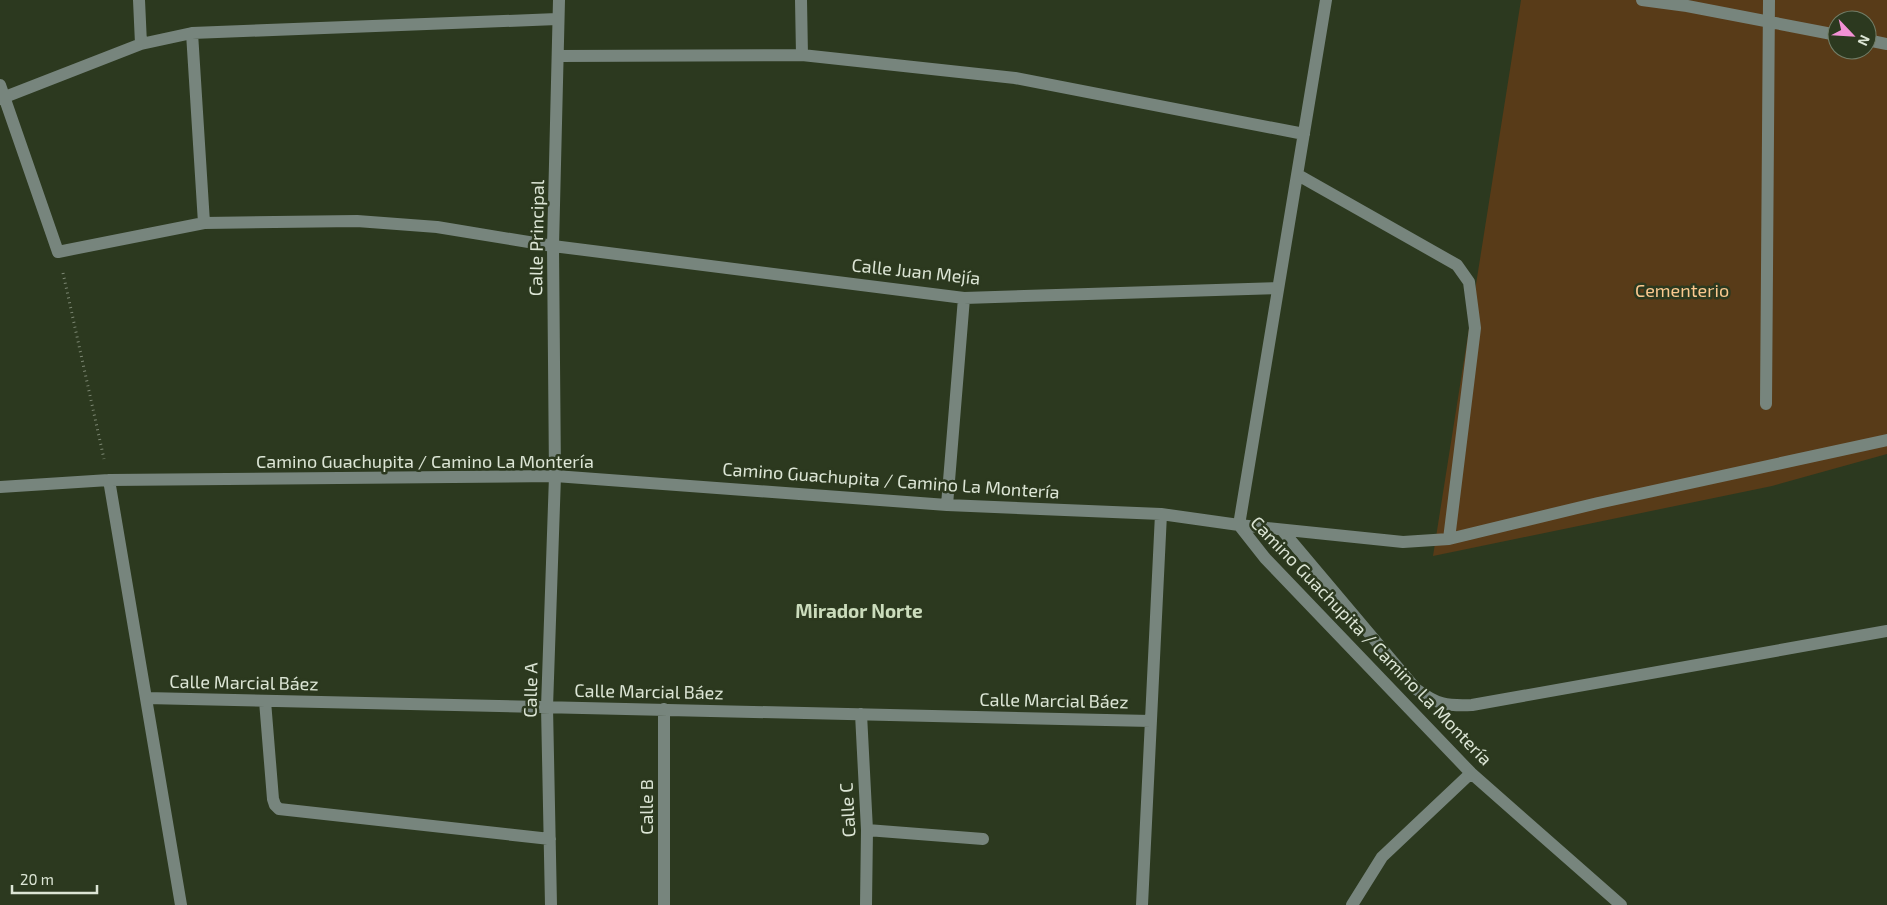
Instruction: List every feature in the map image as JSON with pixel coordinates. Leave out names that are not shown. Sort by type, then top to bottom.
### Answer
[{"type":"street","points":[[139,0],[140,44]]},
{"type":"street","name":"Calle Principal","points":[[554,476],[553,246],[558,56],[557,19],[559,0]]},
{"type":"street","points":[[801,0],[802,55]]},
{"type":"street","points":[[1326,0],[1239,525],[1403,542],[1449,540],[1598,503],[1887,440]]},
{"type":"street","points":[[1642,0],[1686,6],[1827,33]]},
{"type":"street","points":[[1766,404],[1768,0]]},
{"type":"street","points":[[58,252],[1,94],[140,44],[192,33],[557,19]]},
{"type":"street","points":[[192,33],[204,222]]},
{"type":"street","points":[[558,56],[802,55],[1015,78],[1304,134]]},
{"type":"street","points":[[1298,175],[1457,265],[1469,282],[1475,328],[1449,540]]},
{"type":"street","name":"Calle Juan Mejía","points":[[58,252],[204,222],[357,221],[437,227],[553,246],[964,298],[1278,288]]},
{"type":"street","points":[[946,505],[964,298]]},
{"type":"street","name":"Camino Guachupita / Camino La Montería","points":[[0,487],[109,480],[554,476],[946,505],[1161,514],[1239,525],[1265,558],[1471,773],[1621,905]]},
{"type":"street","name":"Calle A","points":[[550,905],[547,707],[554,476]]},
{"type":"street","points":[[109,480],[181,905]]},
{"type":"street","points":[[1142,905],[1161,514]]},
{"type":"street","points":[[1282,530],[1416,689],[1430,700],[1448,706],[1472,705],[1887,631]]},
{"type":"street","name":"Calle Marcial Báez","points":[[146,698],[1152,721]]},
{"type":"street","points":[[265,700],[273,799],[275,805],[280,809],[550,839]]},
{"type":"street","name":"Calle B","points":[[664,710],[664,905]]},
{"type":"street","name":"Calle C","points":[[861,714],[867,830],[866,905]]},
{"type":"street","points":[[1352,905],[1382,857],[1471,773]]},
{"type":"street","points":[[867,830],[983,839]]},
{"type":"path","points":[[58,252],[109,480]]},
{"type":"green space","name":"Cementerio","points":[[1521,0],[1887,0],[1887,454],[1772,486],[1433,556]]},
{"type":"district","name":"Mirador Norte","points":[[859,611]]}]
